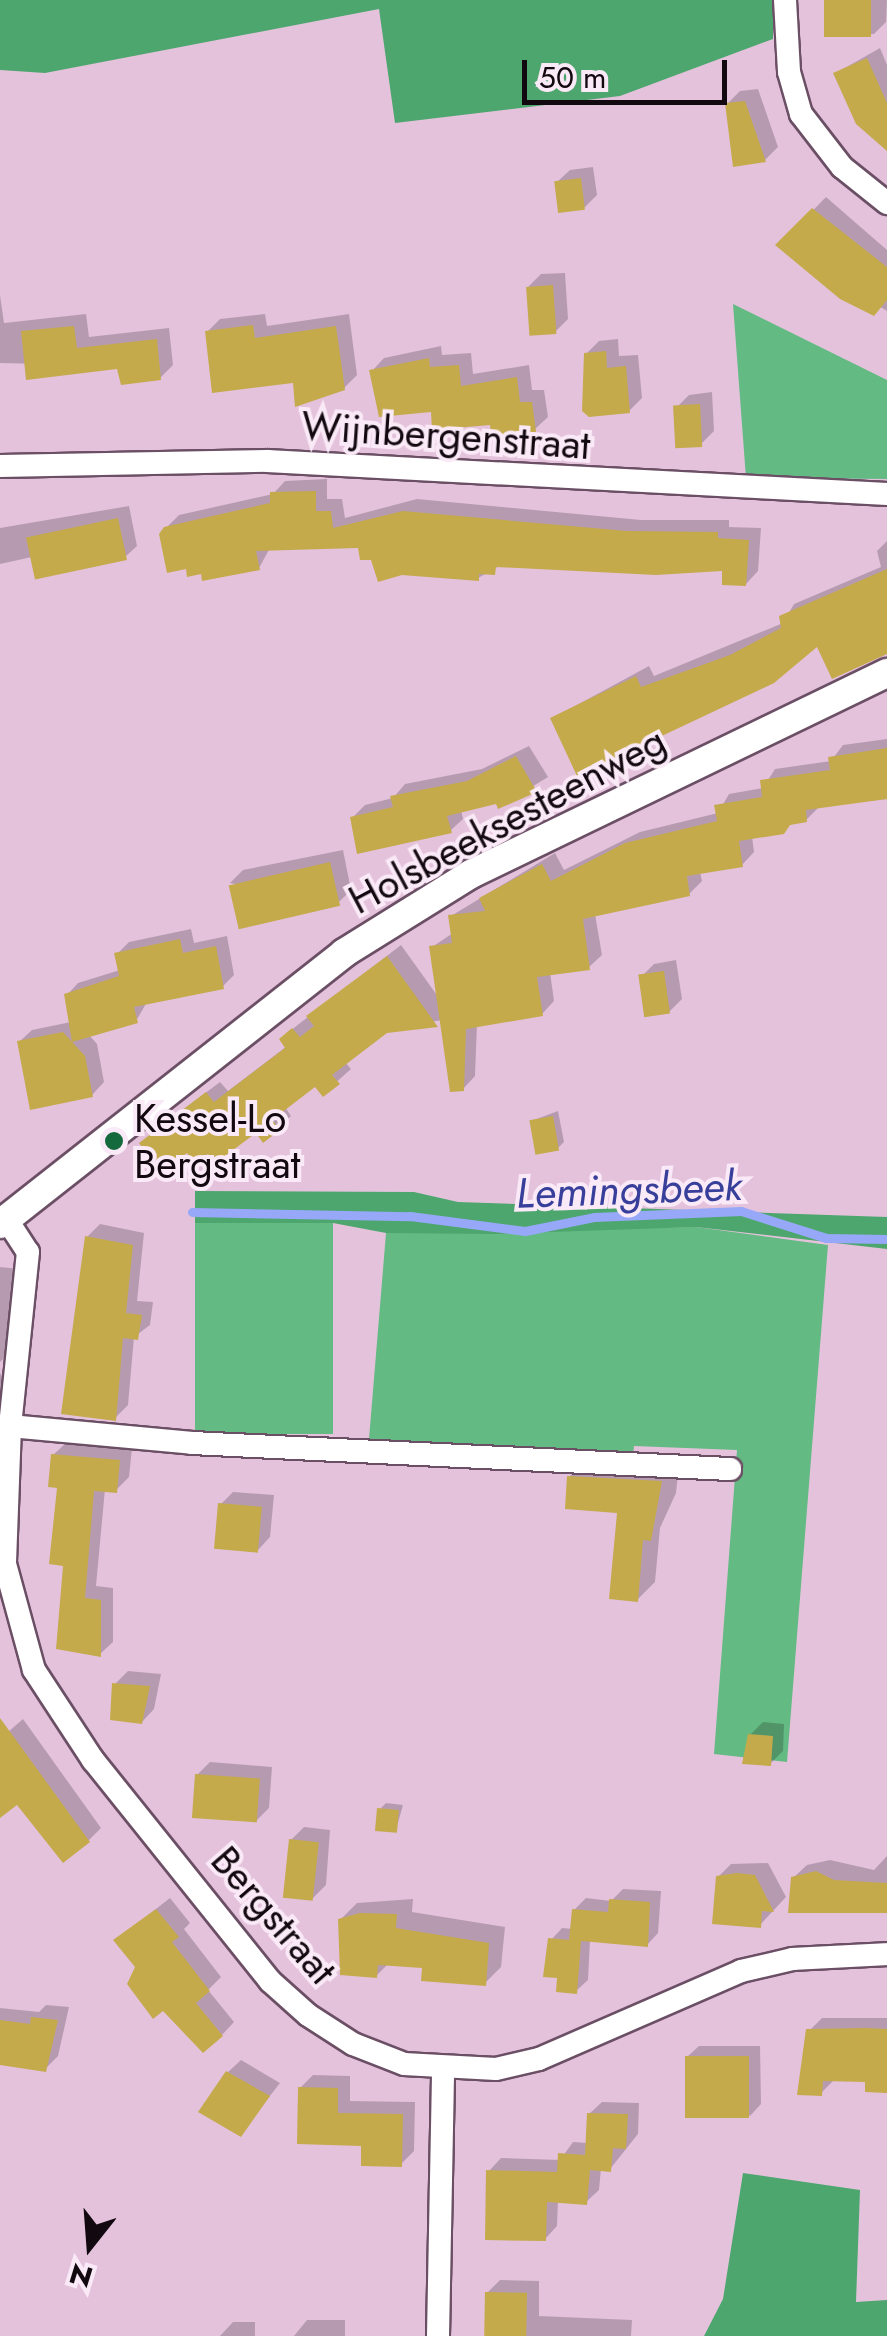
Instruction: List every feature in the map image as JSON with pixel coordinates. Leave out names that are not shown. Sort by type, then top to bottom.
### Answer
[{"type":"street","points":[[785,0],[789,72],[802,114],[842,167],[887,203]]},
{"type":"street","name":"Wijnbergenstraat","points":[[0,466],[268,461],[887,494]]},
{"type":"street","name":"Holsbeeksesteenweg","points":[[4,1222],[344,953],[471,874],[887,673]]},
{"type":"street","name":"Bergstraat","points":[[4,1222],[28,1252],[10,1426],[5,1564],[17,1620],[34,1670],[92,1760],[283,1992],[353,2044],[404,2064],[496,2069],[539,2059],[741,1971],[792,1959],[887,1954]]},
{"type":"street","points":[[10,1426],[192,1442],[730,1468]]},
{"type":"street","points":[[438,2336],[443,2068]]},
{"type":"green space","points":[[0,0],[773,0],[773,39],[620,96],[395,123],[379,9],[45,73],[0,70]]},
{"type":"green space","points":[[733,304],[887,380],[887,479],[746,478]]},
{"type":"green space","points":[[195,1191],[414,1192],[458,1202],[887,1217],[887,1249],[696,1227],[497,1234],[386,1233],[333,1223],[195,1223]]},
{"type":"green space","points":[[195,1223],[333,1223],[333,1434],[195,1434]]},
{"type":"green space","points":[[696,1227],[828,1245],[787,1762],[714,1754],[737,1450],[634,1446],[633,1456],[369,1439],[386,1233]]},
{"type":"green space","points":[[743,2173],[860,2190],[856,2302],[887,2300],[887,2336],[704,2336],[723,2299]]},
{"type":"building","points":[[824,0],[871,0],[871,37],[824,37]]},
{"type":"building","points":[[867,58],[887,103],[887,151],[856,124],[833,73]]},
{"type":"building","points":[[745,101],[766,162],[733,167],[725,103]]},
{"type":"building","points":[[581,178],[585,210],[558,213],[554,181]]},
{"type":"building","points":[[812,208],[887,267],[887,300],[874,316],[840,299],[775,245]]},
{"type":"building","points":[[553,285],[556,334],[529,336],[526,287]]},
{"type":"building","points":[[253,325],[255,338],[336,326],[345,390],[295,407],[293,383],[212,393],[205,331]]},
{"type":"building","points":[[74,326],[77,348],[157,339],[161,380],[121,385],[117,369],[26,380],[21,331]]},
{"type":"building","points":[[606,351],[607,368],[626,366],[630,413],[589,417],[582,411],[584,353]]},
{"type":"building","points":[[429,358],[430,367],[459,365],[461,386],[517,377],[520,402],[532,402],[536,432],[491,435],[490,425],[432,430],[431,412],[379,417],[369,370]]},
{"type":"building","points":[[700,404],[702,447],[675,448],[673,405]]},
{"type":"building","points":[[316,491],[316,511],[331,511],[333,528],[403,511],[627,531],[718,532],[718,538],[749,540],[746,586],[722,585],[722,571],[656,575],[496,567],[495,575],[479,574],[479,581],[402,575],[378,582],[371,560],[360,560],[358,548],[256,551],[260,570],[202,581],[201,574],[187,577],[186,569],[167,573],[159,534],[164,527],[270,503],[270,492]]},
{"type":"building","points":[[118,518],[127,560],[35,580],[26,538]]},
{"type":"building","points":[[887,569],[887,654],[832,679],[817,647],[774,683],[577,776],[550,718],[636,676],[641,687],[730,655],[781,628],[779,616]]},
{"type":"building","points":[[887,748],[887,799],[806,810],[807,822],[790,825],[784,834],[739,841],[743,867],[687,876],[690,896],[583,919],[590,970],[537,977],[543,1016],[466,1029],[464,1091],[450,1092],[429,946],[452,943],[448,915],[485,911],[479,898],[542,864],[551,881],[625,843],[717,821],[714,805],[762,797],[760,780],[830,770],[828,757]]},
{"type":"building","points":[[516,756],[537,792],[498,809],[496,804],[447,816],[452,833],[357,854],[350,817],[393,807],[390,796],[467,781]]},
{"type":"building","points":[[330,862],[340,906],[239,929],[229,885]]},
{"type":"building","points":[[180,939],[183,953],[216,946],[224,989],[134,1007],[138,1023],[72,1042],[64,994],[119,976],[114,953]]},
{"type":"building","points":[[387,956],[438,1027],[387,1033],[332,1075],[340,1084],[323,1097],[315,1087],[272,1120],[280,1130],[263,1143],[256,1133],[214,1164],[208,1154],[194,1163],[187,1153],[171,1165],[150,1158],[139,1143],[206,1092],[214,1102],[285,1048],[279,1039],[292,1028],[300,1037],[314,1026],[306,1016]]},
{"type":"building","points":[[664,971],[670,1014],[644,1017],[638,975]]},
{"type":"building","points":[[63,1032],[85,1056],[93,1097],[30,1110],[17,1041]]},
{"type":"building","points":[[553,1116],[559,1150],[535,1155],[529,1120]]},
{"type":"building","points":[[85,1236],[133,1245],[126,1313],[142,1315],[138,1340],[123,1338],[116,1421],[61,1414]]},
{"type":"building","points":[[51,1454],[120,1460],[117,1493],[94,1491],[85,1598],[101,1600],[101,1657],[56,1649],[63,1566],[49,1564],[57,1488],[48,1487]]},
{"type":"building","points":[[567,1476],[662,1481],[651,1541],[643,1540],[638,1602],[609,1599],[617,1513],[565,1509]]},
{"type":"building","points":[[218,1503],[262,1507],[258,1553],[214,1549]]},
{"type":"building","points":[[112,1683],[150,1686],[142,1724],[110,1720]]},
{"type":"building","points":[[0,1718],[90,1842],[63,1863],[17,1805],[0,1818]]},
{"type":"building","points":[[748,1734],[773,1736],[771,1766],[742,1764]]},
{"type":"building","points":[[195,1774],[260,1779],[257,1822],[192,1818]]},
{"type":"building","points":[[377,1808],[399,1810],[397,1833],[375,1831]]},
{"type":"building","points":[[289,1839],[319,1842],[313,1901],[283,1898]]},
{"type":"building","points":[[816,1871],[834,1880],[887,1883],[887,1913],[788,1913],[791,1877]]},
{"type":"building","points":[[755,1875],[774,1912],[762,1911],[761,1928],[712,1924],[716,1876]]},
{"type":"building","points":[[609,1899],[650,1902],[648,1947],[581,1941],[577,1994],[556,1992],[557,1978],[543,1977],[548,1938],[569,1940],[572,1909],[608,1912]]},
{"type":"building","points":[[156,1909],[179,1937],[172,1942],[210,1991],[196,2003],[223,2036],[203,2053],[163,2011],[153,2019],[127,1984],[135,1967],[113,1940]]},
{"type":"building","points":[[360,1913],[397,1914],[396,1928],[489,1943],[486,1986],[421,1981],[422,1968],[378,1965],[377,1978],[340,1975],[338,1919]]},
{"type":"building","points":[[31,2017],[58,2020],[46,2072],[0,2065],[0,2020],[30,2024]]},
{"type":"building","points":[[806,2029],[887,2029],[887,2093],[865,2092],[865,2082],[823,2081],[822,2096],[797,2095]]},
{"type":"building","points":[[685,2056],[749,2056],[749,2118],[685,2118]]},
{"type":"building","points":[[226,2071],[270,2096],[241,2137],[198,2112]]},
{"type":"building","points":[[298,2087],[338,2088],[338,2113],[403,2114],[402,2167],[361,2166],[361,2146],[297,2144]]},
{"type":"building","points":[[587,2113],[628,2114],[626,2149],[613,2148],[611,2172],[590,2170],[587,2205],[547,2202],[546,2241],[485,2240],[486,2170],[557,2172],[558,2153],[585,2155]]},
{"type":"building","points":[[485,2292],[527,2293],[526,2336],[484,2336]]},
{"type":"waterway","name":"Lemingsbeek","points":[[192,1212],[410,1216],[525,1231],[594,1217],[741,1211],[826,1238],[887,1239]]},
{"type":"place","name":"Kessel-Lo Bergstraat","points":[[114,1141]]}]
